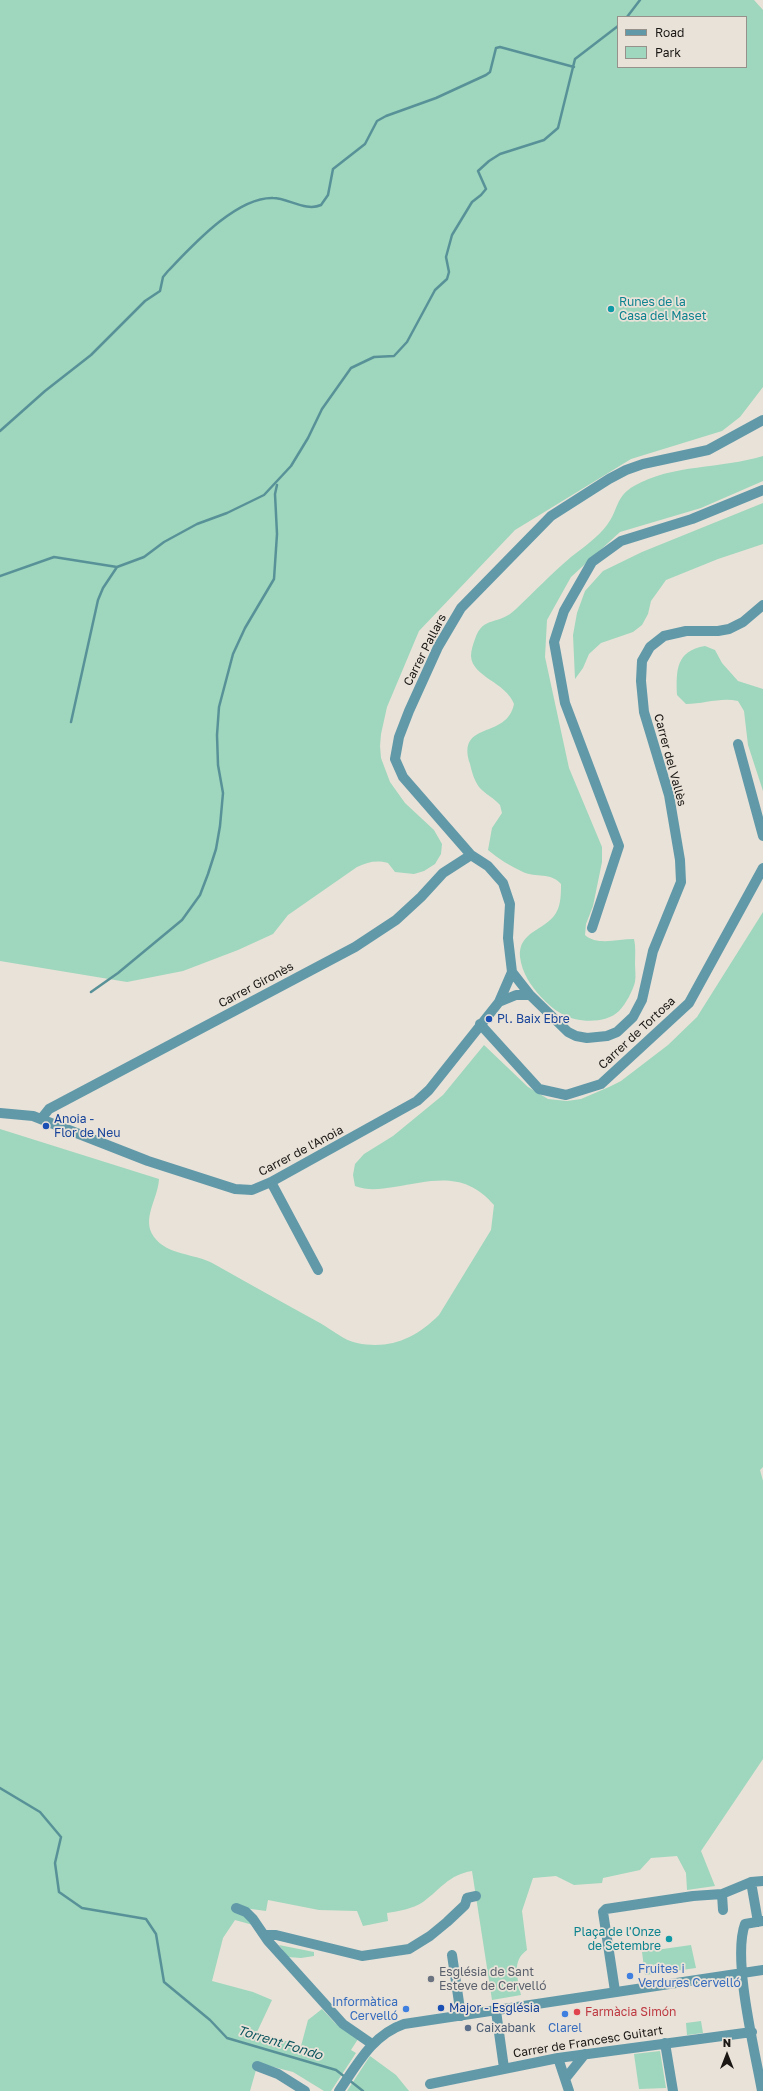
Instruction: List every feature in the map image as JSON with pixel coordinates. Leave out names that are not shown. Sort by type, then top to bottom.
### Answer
[{"type":"street","name":"Carrer Pallars","points":[[512,972],[508,938],[510,904],[503,883],[488,866],[471,855],[403,777],[395,758],[399,737],[409,711],[438,647],[461,608],[551,516],[609,479],[643,464],[708,450],[763,420]]},
{"type":"street","points":[[592,928],[619,846],[565,703],[554,642],[564,611],[592,562],[621,541],[692,519],[763,490]]},
{"type":"street","name":"Carrer del Vallès","points":[[512,972],[530,995],[568,1032],[576,1036],[587,1038],[608,1036],[627,1024],[633,1017],[642,1000],[653,951],[679,889],[681,874],[669,795],[644,712],[641,681],[642,661],[650,647],[664,636],[686,631],[718,632],[729,629],[743,622],[763,605]]},
{"type":"street","points":[[738,744],[763,836]]},
{"type":"street","name":"Carrer Gironès","points":[[40,1119],[49,1109],[355,946],[396,920],[421,897],[443,873],[471,855]]},
{"type":"street","name":"Carrer de Tortosa","points":[[480,1024],[539,1089],[566,1095],[601,1084],[689,1003],[763,868]]},
{"type":"street","points":[[499,1002],[512,972]]},
{"type":"street","points":[[499,1002],[516,995],[530,995]]},
{"type":"street","name":"Carrer de l'Anoia","points":[[0,1113],[40,1119],[148,1160],[227,1187],[252,1190],[271,1182],[405,1110],[417,1101],[429,1090],[499,1002]]},
{"type":"street","points":[[271,1182],[318,1270]]},
{"type":"street","points":[[615,1991],[604,1910],[693,1896],[722,1894],[751,1882],[763,1881]]},
{"type":"street","points":[[751,1882],[761,1922],[745,1924],[742,1933],[742,1973],[762,2091]]},
{"type":"street","points":[[722,1894],[723,1910]]},
{"type":"street","points":[[264,1935],[276,1935],[362,1956],[409,1949],[430,1936],[447,1922],[465,1905],[467,1898],[476,1896]]},
{"type":"street","points":[[236,1908],[246,1912],[296,1973],[343,2024],[372,2044]]},
{"type":"street","points":[[452,1955],[461,2016]]},
{"type":"street","points":[[339,2091],[372,2044],[391,2029],[404,2024],[496,2011],[615,1991],[763,1970]]},
{"type":"street","points":[[496,2011],[504,2068]]},
{"type":"street","name":"Carrer de Francesc Guitart","points":[[430,2084],[558,2058],[752,2032]]},
{"type":"street","points":[[664,2043],[673,2091]]},
{"type":"street","points":[[565,2079],[585,2054]]},
{"type":"street","points":[[558,2058],[568,2091]]},
{"type":"street","points":[[257,2066],[278,2074],[305,2091]]},
{"type":"green space","points":[[0,0],[754,0],[763,10],[763,387],[740,417],[722,431],[631,459],[515,530],[419,631],[387,707],[380,746],[381,758],[390,782],[405,803],[434,830],[442,844],[441,854],[435,864],[424,871],[414,874],[395,872],[388,863],[384,862],[372,862],[361,865],[288,915],[273,934],[238,950],[183,971],[127,982],[0,961]]},
{"type":"green space","points":[[763,456],[763,481],[701,508],[620,532],[571,577],[547,620],[545,657],[569,768],[602,847],[602,862],[593,906],[586,924],[585,935],[595,940],[602,941],[634,939],[635,948],[635,982],[629,997],[619,1011],[607,1018],[591,1021],[568,1017],[553,1008],[537,993],[525,974],[520,957],[523,942],[528,936],[551,919],[558,910],[561,895],[561,884],[553,878],[523,872],[488,850],[492,828],[502,813],[500,805],[479,787],[474,779],[468,750],[470,741],[476,735],[502,722],[510,715],[514,704],[510,696],[504,690],[483,675],[473,663],[471,654],[475,639],[482,627],[487,623],[510,614],[564,563],[599,534],[611,519],[623,494],[634,486],[649,479],[680,470],[730,463]]},
{"type":"green space","points":[[763,503],[763,544],[718,559],[666,580],[651,601],[648,614],[642,625],[633,632],[601,643],[589,654],[583,668],[575,679],[573,635],[577,613],[585,591],[603,571],[642,552]]},
{"type":"green space","points":[[705,646],[715,650],[722,663],[738,681],[763,689],[763,791],[748,745],[744,711],[738,701],[719,700],[686,704],[677,695],[678,670],[683,657],[688,652]]},
{"type":"green space","points":[[763,912],[763,1467],[760,1470],[763,1481],[763,1759],[701,1851],[715,1886],[687,1890],[686,1873],[677,1856],[651,1858],[640,1870],[603,1878],[602,1883],[574,1885],[556,1876],[533,1878],[522,1911],[527,1950],[522,1954],[517,1965],[517,1977],[521,1995],[492,2000],[472,1871],[451,1879],[419,1904],[387,1913],[388,1921],[363,1926],[357,1911],[319,1910],[268,1900],[266,1911],[244,1908],[253,1925],[235,1920],[223,1938],[212,1981],[253,1992],[272,2000],[257,2032],[301,2046],[308,2020],[322,2009],[335,2023],[358,2039],[351,2050],[356,2053],[331,2091],[324,2091],[293,2072],[258,2063],[250,2091],[0,2091],[0,1129],[159,1179],[149,1223],[150,1230],[154,1237],[167,1248],[207,1260],[352,1342],[380,1345],[402,1340],[421,1330],[439,1315],[491,1230],[494,1205],[483,1194],[472,1187],[448,1181],[422,1182],[379,1189],[360,1188],[355,1186],[353,1175],[355,1164],[364,1154],[393,1136],[443,1095],[484,1045],[528,1087],[548,1099],[567,1101],[581,1099],[621,1081],[668,1045],[697,1017]]},
{"type":"green space","points":[[279,1945],[314,1952],[314,1956],[301,1958],[288,1957]]},
{"type":"green space","points":[[691,1945],[696,1968],[645,1975],[642,1952]]},
{"type":"green space","points":[[701,2021],[703,2033],[687,2035],[686,2023]]},
{"type":"green space","points":[[660,2051],[666,2088],[639,2089],[634,2054]]},
{"type":"green space","points":[[370,2056],[396,2075],[409,2091],[347,2091]]},
{"type":"waterway","points":[[628,16],[640,0]]},
{"type":"waterway","points":[[71,722],[98,600],[103,588],[117,567],[144,557],[164,542],[197,524],[227,513],[264,495],[291,466],[308,438],[322,409],[351,368],[374,357],[394,356],[407,342],[435,290],[447,279],[449,272],[446,257],[452,235],[472,202],[486,189],[478,171],[500,154],[544,140],[558,128],[575,59],[617,27]]},
{"type":"waterway","points":[[0,431],[45,391],[91,355],[145,301],[160,291],[163,277],[189,249],[216,225],[244,205],[259,200],[273,198],[309,207],[321,205],[328,195],[333,169],[365,144],[377,121],[386,116],[436,98],[486,75],[490,72],[496,48],[500,47],[574,67]]},
{"type":"waterway","points":[[91,992],[118,973],[182,920],[200,895],[208,874],[216,849],[223,793],[218,765],[217,735],[219,707],[233,654],[245,628],[274,579],[277,534],[275,494],[277,485]]},
{"type":"waterway","points":[[0,576],[54,557],[117,567]]},
{"type":"waterway","name":"Torrent Fondo","points":[[0,1788],[40,1812],[61,1837],[55,1863],[59,1892],[82,1908],[146,1919],[156,1934],[164,1982],[210,2020],[227,2038],[336,2070],[345,2077]]},
{"type":"waterway","name":"Torrent Fondo","points":[[349,2080],[363,2091]]},
{"type":"place","name":"Runes de la Casa del Maset","points":[[611,309]]},
{"type":"place","name":"Pl. Baix Ebre","points":[[489,1019]]},
{"type":"place","name":"Anoia - Flor de Neu","points":[[46,1126]]},
{"type":"place","name":"Plaça de l'Onze de Setembre","points":[[669,1939]]},
{"type":"place","name":"Fruites i Verdures Cervelló","points":[[630,1976]]},
{"type":"place","name":"Església de Sant Esteve de Cervelló","points":[[431,1979]]},
{"type":"place","name":"Major - Església","points":[[441,2008]]},
{"type":"place","name":"Informàtica Cervelló","points":[[406,2009]]},
{"type":"place","name":"Farmàcia Simón","points":[[577,2012]]},
{"type":"place","name":"Clarel","points":[[565,2014]]},
{"type":"place","name":"Caixabank","points":[[468,2028]]}]
